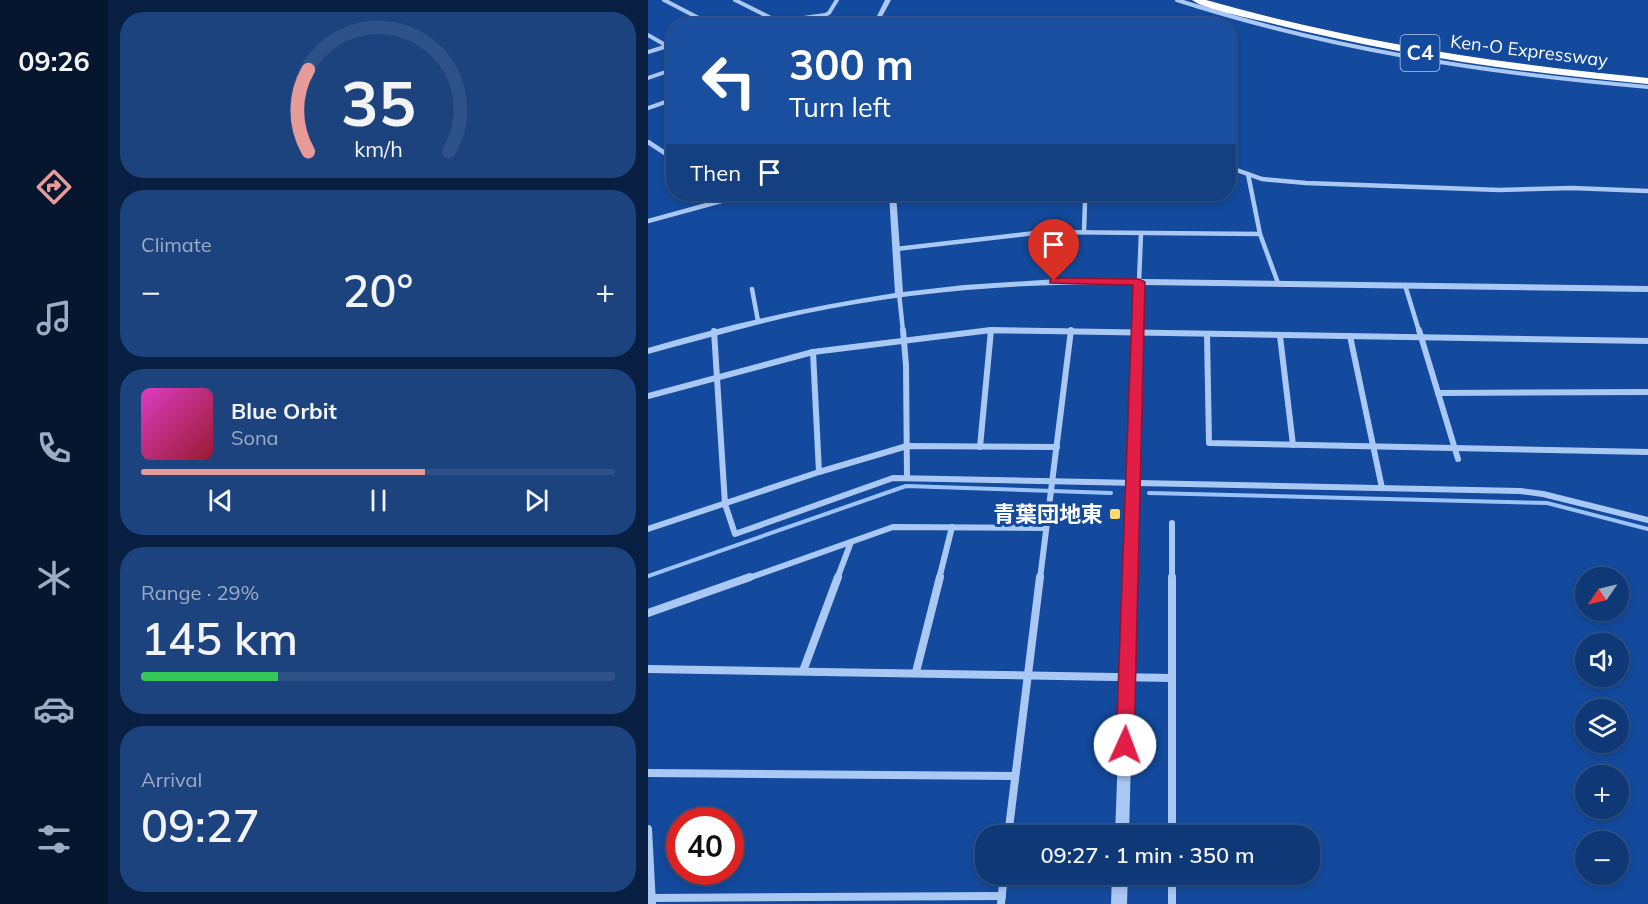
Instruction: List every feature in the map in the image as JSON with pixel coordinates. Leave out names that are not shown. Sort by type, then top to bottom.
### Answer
[{"type":"highway","name":"Ken-O Expressway","points":[[1196,0],[1292,27],[1402,50],[1512,67],[1648,81]]},
{"type":"highway","name":"Ken-O Expressway","points":[[1213,0],[1312,26],[1415,47],[1541,66],[1648,76]]},
{"type":"street","points":[[664,0],[699,18]]},
{"type":"street","points":[[735,0],[771,18]]},
{"type":"street","points":[[798,18],[827,14],[837,0]]},
{"type":"street","points":[[878,18],[888,0]]},
{"type":"street","points":[[1177,0],[1299,35],[1387,53],[1502,72],[1648,87]]},
{"type":"street","points":[[648,35],[666,45]]},
{"type":"street","points":[[648,52],[666,46]]},
{"type":"street","points":[[648,78],[666,72]]},
{"type":"street","points":[[648,108],[666,102]]},
{"type":"street","points":[[648,142],[666,154]]},
{"type":"street","points":[[1236,170],[1274,181],[1306,183],[1499,190],[1572,188],[1648,191]]},
{"type":"street","points":[[1248,174],[1260,234],[1278,283]]},
{"type":"street","points":[[648,215],[651,220],[720,201]]},
{"type":"street","points":[[893,201],[906,365],[907,478]]},
{"type":"street","points":[[1082,201],[1085,202],[1084,232]]},
{"type":"street","points":[[896,249],[1044,232],[1260,234]]},
{"type":"street","points":[[1122,825],[1141,233]]},
{"type":"street","points":[[648,351],[758,321],[899,293],[998,283],[1072,281],[1278,283],[1648,290]]},
{"type":"street","points":[[1405,285],[1458,459]]},
{"type":"street","points":[[752,289],[758,321]]},
{"type":"street","points":[[648,396],[813,352],[903,339],[991,330],[1648,341]]},
{"type":"street","points":[[980,447],[991,330]]},
{"type":"street","points":[[1009,825],[1071,330]]},
{"type":"street","points":[[714,332],[725,504],[735,534],[893,478],[1382,488],[1543,494],[1648,520]]},
{"type":"street","points":[[1207,334],[1209,443],[1648,452]]},
{"type":"street","points":[[1280,336],[1293,445]]},
{"type":"street","points":[[1350,336],[1375,446],[1382,488]]},
{"type":"street","points":[[813,352],[819,472]]},
{"type":"street","points":[[1438,393],[1648,392]]},
{"type":"street","points":[[648,530],[819,472],[907,446],[1057,447]]},
{"type":"street","points":[[1172,523],[1172,825]]},
{"type":"street","points":[[648,613],[892,527],[1046,528]]},
{"type":"street","points":[[916,672],[952,527]]},
{"type":"street","points":[[803,671],[852,542]]},
{"type":"street","points":[[648,669],[1171,678]]},
{"type":"street","points":[[648,773],[1015,776]]},
{"type":"street","points":[[648,829],[651,901],[1001,900],[1003,885]]},
{"type":"street","points":[[1119,904],[1120,885]]},
{"type":"street","points":[[1172,885],[1172,904]]},
{"type":"waterway","points":[[648,576],[906,486],[1111,493]]},
{"type":"waterway","points":[[1149,493],[1547,503],[1648,529]]},
{"type":"place","name":"青葉団地東","points":[[1115,514]]},
{"type":"route","points":[[1054,281],[1139,282],[1125,745]]}]
